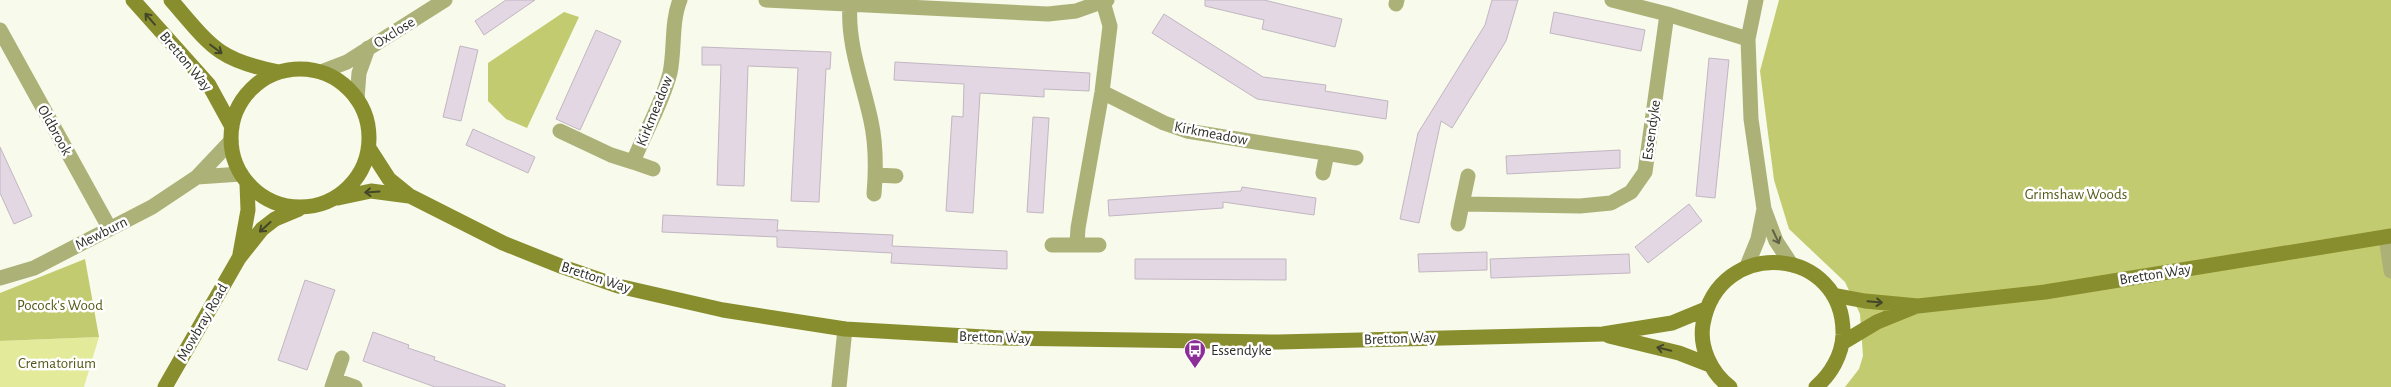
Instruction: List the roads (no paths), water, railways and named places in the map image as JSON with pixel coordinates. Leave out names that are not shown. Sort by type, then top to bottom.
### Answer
[{"type":"street","name":"Bretton Way","points":[[133,0],[209,85],[231,134]]},
{"type":"street","name":"Bretton Way","points":[[171,0],[208,43],[227,57],[247,66],[279,72]]},
{"type":"street","name":"Oxclose","points":[[321,72],[347,62],[444,0]]},
{"type":"street","name":"Kirkmeadow","points":[[633,162],[663,95],[670,72],[676,10],[680,0]]},
{"type":"street","points":[[766,0],[850,5],[973,6],[1048,14],[1076,10],[1105,1],[1110,26],[1102,92],[1078,228],[1077,244]]},
{"type":"street","points":[[1612,0],[1667,14],[1748,39]]},
{"type":"street","points":[[1756,0],[1748,39],[1751,119],[1764,209],[1776,241],[1791,264]]},
{"type":"street","points":[[850,5],[851,34],[872,123],[876,175],[874,194]]},
{"type":"street","name":"Essendyke","points":[[1462,204],[1580,206],[1612,203],[1631,192],[1645,172],[1667,14]]},
{"type":"street","name":"Oldbrook","points":[[0,30],[110,229]]},
{"type":"street","name":"Oxclose","points":[[357,99],[358,73],[368,48]]},
{"type":"street","points":[[298,69],[321,72],[342,82],[357,99],[365,114],[369,131],[369,148],[363,168],[351,186],[335,199],[318,206],[300,208],[270,201],[244,179],[233,155],[231,134],[237,109],[247,93],[261,81],[279,72],[298,69]]},
{"type":"street","name":"Kirkmeadow","points":[[1102,92],[1164,123],[1187,131],[1356,158]]},
{"type":"street","name":"Kirkmeadow","points":[[560,131],[653,169]]},
{"type":"street","name":"Mewburn","points":[[0,278],[34,268],[152,206],[197,177],[231,134]]},
{"type":"street","name":"Bretton Way","points":[[369,148],[389,179],[410,196],[503,243],[618,286],[723,310],[845,329],[1002,338],[1278,342],[1603,334],[1672,323],[1706,310]]},
{"type":"street","points":[[1323,173],[1327,153]]},
{"type":"street","points":[[876,175],[896,176]]},
{"type":"street","points":[[1458,224],[1468,176]]},
{"type":"street","name":"Mewburn","points":[[197,177],[244,179]]},
{"type":"street","name":"Mowbray Road","points":[[239,258],[247,218],[244,179]]},
{"type":"street","name":"Bretton Way","points":[[335,199],[371,191],[410,196]]},
{"type":"street","name":"Mowbray Road","points":[[165,387],[239,258],[262,229],[275,218],[300,208]]},
{"type":"street","points":[[1747,266],[1758,239],[1764,209]]},
{"type":"street","name":"Bretton Way","points":[[1833,295],[1865,301],[1918,306],[2045,292],[2388,236]]},
{"type":"street","points":[[2388,236],[2391,271]]},
{"type":"street","points":[[1052,245],[1099,245]]},
{"type":"street","points":[[1730,387],[1722,382],[1710,365],[1704,347],[1702,328],[1706,310],[1715,291],[1724,281],[1747,266],[1769,261],[1791,264],[1807,270],[1822,281],[1833,295],[1840,310],[1843,326],[1842,342],[1836,363],[1824,380],[1816,387]]},
{"type":"street","name":"Bretton Way","points":[[1842,342],[1877,322],[1918,306]]},
{"type":"street","points":[[839,387],[845,329]]},
{"type":"street","name":"Bretton Way","points":[[1603,334],[1679,353],[1710,365]]},
{"type":"street","points":[[342,358],[333,384],[355,387]]},
{"type":"place","name":"Essendyke","points":[[1195,369]]},
{"type":"park label","name":"Grimshaw Woods","points":[[2076,194]]},
{"type":"park label","name":"Pocock's Wood","points":[[60,305]]},
{"type":"park label","name":"Crematorium","points":[[57,363]]}]
